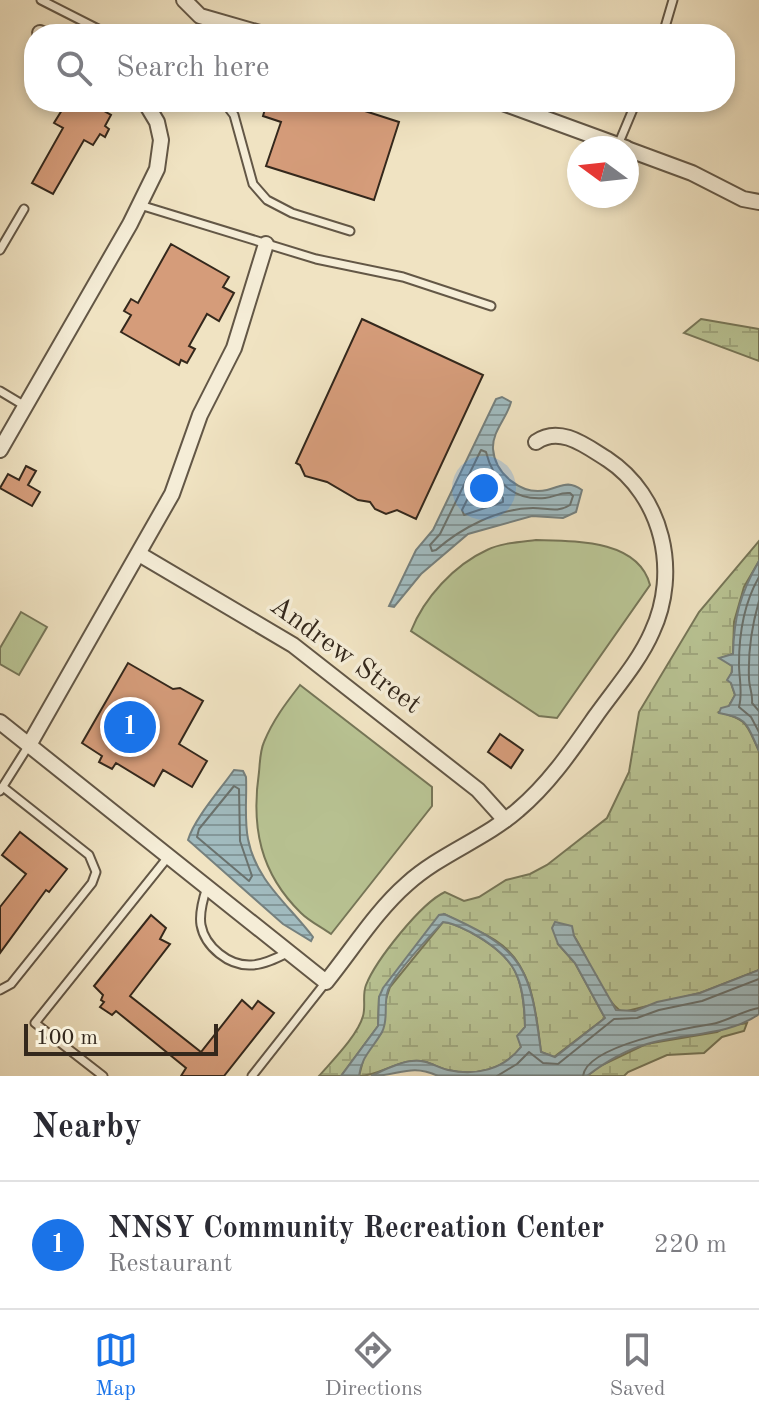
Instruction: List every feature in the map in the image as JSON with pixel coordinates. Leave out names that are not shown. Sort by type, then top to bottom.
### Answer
[{"type":"street","points":[[184,0],[200,16],[228,24]]},
{"type":"street","points":[[0,450],[140,205],[157,169],[161,140],[151,112]]},
{"type":"street","points":[[528,112],[594,136]]},
{"type":"street","points":[[639,153],[692,173],[743,199],[759,202]]},
{"type":"street","points":[[29,745],[172,494],[200,415],[234,348],[266,244]]},
{"type":"street","points":[[0,722],[326,982],[408,882],[505,820],[550,778],[643,648],[657,621],[664,586],[663,543],[651,508],[628,477],[582,443],[553,434],[536,442]]},
{"type":"street","name":"Andrew Street","points":[[139,554],[293,645],[478,790],[505,820]]},
{"type":"lane","points":[[41,0],[88,24]]},
{"type":"lane","points":[[666,24],[673,0]]},
{"type":"lane","points":[[232,112],[253,184],[267,200],[292,213],[350,231]]},
{"type":"lane","points":[[627,136],[633,112]]},
{"type":"lane","points":[[140,205],[316,259],[403,277],[491,306]]},
{"type":"lane","points":[[0,250],[24,209]]},
{"type":"lane","points":[[0,391],[25,406]]},
{"type":"lane","points":[[0,990],[11,984],[92,883],[96,872],[89,855],[2,789],[29,745]]},
{"type":"lane","points":[[103,1076],[35,1023],[168,857]]},
{"type":"lane","points":[[207,887],[202,902],[201,925],[211,946],[229,961],[252,965],[288,952]]},
{"type":"lane","points":[[252,1076],[326,982]]},
{"type":"green space","points":[[701,319],[759,329],[759,361],[684,333]]},
{"type":"green space","points":[[536,540],[585,543],[618,551],[643,570],[650,585],[557,718],[539,716],[411,631],[432,595],[463,564],[492,548]]},
{"type":"green space","points":[[759,541],[759,561],[744,587],[734,622],[733,654],[721,658],[732,666],[731,683],[735,695],[729,706],[719,712],[745,724],[759,751],[759,970],[700,993],[623,1012],[603,990],[574,936],[558,944],[575,963],[605,1018],[554,1057],[541,1052],[530,990],[518,962],[495,940],[444,914],[379,997],[378,1026],[341,1076],[319,1076],[356,1031],[364,1012],[366,985],[379,961],[400,933],[435,898],[445,892],[464,901],[479,897],[506,880],[530,874],[547,865],[607,818],[629,772],[639,712],[699,612]]},
{"type":"green space","points":[[21,612],[47,627],[19,675],[0,664],[0,648]]},
{"type":"green space","points":[[300,685],[432,787],[432,806],[331,934],[304,916],[287,898],[268,865],[258,830],[257,792],[263,745],[276,719]]},
{"type":"green space","points":[[443,922],[458,926],[487,942],[508,960],[515,971],[524,1010],[525,1027],[518,1036],[521,1047],[506,1061],[479,1071],[448,1070],[417,1061],[359,1076],[364,1057],[382,1032],[384,1005],[390,987]]},
{"type":"green space","points":[[747,1023],[744,1031],[722,1037],[704,1053],[667,1055],[624,1076],[587,1076],[600,1066],[646,1044],[717,1032]]},
{"type":"water","points":[[502,397],[511,402],[497,430],[493,449],[504,475],[528,490],[547,490],[568,484],[577,487],[582,490],[576,512],[563,518],[532,516],[468,534],[421,574],[394,607],[389,606],[416,550],[433,530],[496,399]]},
{"type":"water","points":[[759,561],[759,751],[742,720],[719,713],[721,708],[729,706],[735,695],[727,680],[732,666],[719,658],[733,654],[739,606]]},
{"type":"water","points":[[234,770],[243,771],[246,777],[247,831],[258,868],[274,892],[313,937],[311,941],[283,924],[188,840],[202,814]]},
{"type":"water","points":[[444,914],[492,939],[519,965],[533,1000],[541,1052],[555,1057],[605,1018],[575,963],[558,944],[552,928],[555,922],[572,926],[574,936],[616,1010],[635,1011],[657,1002],[700,993],[759,970],[759,1014],[720,1030],[639,1047],[616,1057],[587,1076],[438,1076],[412,1070],[371,1076],[417,1061],[448,1070],[479,1071],[506,1061],[521,1047],[517,1036],[525,1027],[524,1010],[515,971],[508,960],[487,942],[458,926],[443,922],[413,955],[388,990],[384,1027],[365,1058],[359,1076],[341,1076],[378,1026],[379,997],[383,988],[439,915]]},
{"type":"building","points":[[61,112],[106,112],[111,115],[105,126],[109,129],[105,137],[100,134],[93,145],[84,140],[53,194],[32,183],[63,128],[54,123]]},
{"type":"building","points":[[264,112],[368,112],[399,122],[374,200],[266,166],[281,122],[263,116]]},
{"type":"building","points":[[171,244],[229,277],[223,287],[234,293],[219,321],[207,314],[189,346],[195,349],[187,363],[181,360],[179,365],[121,332],[131,315],[124,311],[131,299],[138,303]]},
{"type":"building","points":[[362,319],[483,375],[416,519],[397,510],[386,514],[375,509],[370,502],[358,500],[327,482],[305,476],[296,463]]},
{"type":"building","points":[[26,466],[36,471],[28,485],[40,492],[32,506],[0,488],[8,474],[19,480]]},
{"type":"building","points":[[128,663],[173,689],[180,688],[203,701],[179,744],[207,761],[192,787],[163,770],[154,786],[116,763],[112,769],[99,762],[102,756],[82,743]]},
{"type":"building","points":[[500,734],[523,750],[511,768],[488,752]]},
{"type":"building","points":[[20,832],[67,869],[49,892],[46,890],[0,953],[0,907],[26,874],[2,855]]},
{"type":"building","points":[[151,915],[166,928],[160,939],[170,944],[130,996],[201,1052],[242,1000],[252,1009],[258,1001],[274,1013],[224,1076],[181,1076],[186,1068],[116,1011],[112,1015],[100,1007],[104,1002],[101,1000],[103,995],[94,986]]},
{"type":"place","name":"NNSY Community Recreation Center","points":[[130,727]]}]
